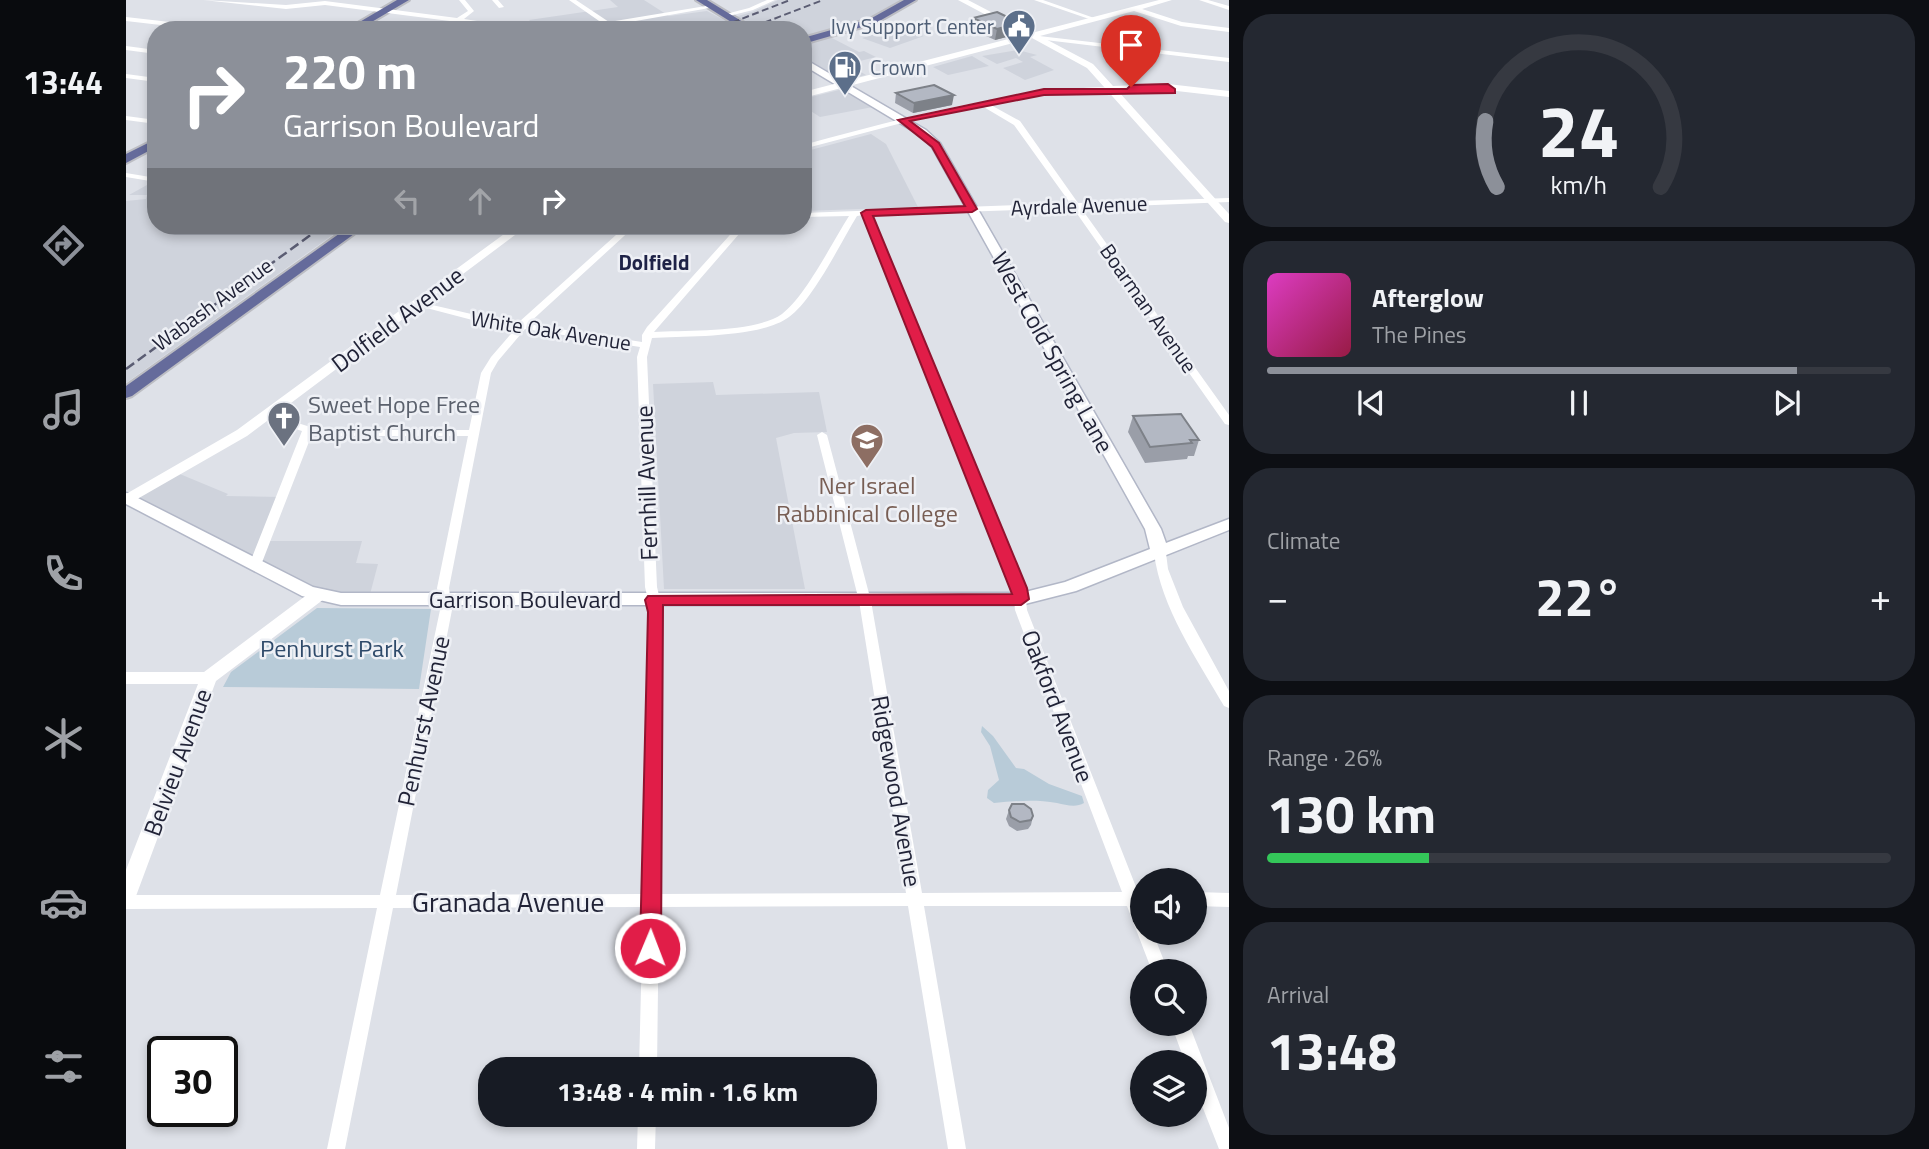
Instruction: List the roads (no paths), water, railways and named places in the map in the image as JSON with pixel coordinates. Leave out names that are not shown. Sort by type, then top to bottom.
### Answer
[{"type":"main road","points":[[367,21],[404,0]]},
{"type":"main road","points":[[701,0],[735,21]]},
{"type":"main road","points":[[812,33],[861,19],[895,0]]},
{"type":"main road","points":[[812,39],[862,26],[911,0]]},
{"type":"main road","name":"West Cold Spring Lane","points":[[812,66],[903,120],[936,145],[1149,522],[1160,553]]},
{"type":"main road","points":[[126,159],[147,147]]},
{"type":"main road","name":"Wabash Avenue","points":[[126,376],[324,235]]},
{"type":"main road","name":"Wabash Avenue","points":[[126,393],[345,235]]},
{"type":"main road","points":[[260,280],[276,284]]},
{"type":"main road","name":"Garrison Boulevard","points":[[126,499],[318,595],[341,599],[1021,599],[1052,593],[1229,524]]},
{"type":"street","points":[[206,0],[286,7],[323,2],[466,21]]},
{"type":"street","points":[[222,3],[230,0]]},
{"type":"street","points":[[458,20],[471,11],[462,0]]},
{"type":"street","points":[[495,0],[501,7]]},
{"type":"street","points":[[572,0],[604,21]]},
{"type":"street","points":[[725,15],[747,11],[772,0]]},
{"type":"street","points":[[962,0],[1086,63],[1229,220]]},
{"type":"street","points":[[1037,0],[1094,19]]},
{"type":"street","points":[[1119,0],[1181,24],[1229,30]]},
{"type":"street","points":[[812,93],[1036,37],[1168,0]]},
{"type":"street","points":[[1202,0],[1229,8]]},
{"type":"street","points":[[627,21],[712,7]]},
{"type":"street","points":[[126,19],[147,21]]},
{"type":"street","points":[[126,27],[139,20]]},
{"type":"street","points":[[1036,37],[1229,60]]},
{"type":"street","points":[[126,48],[147,51]]},
{"type":"street","points":[[126,76],[147,79]]},
{"type":"street","points":[[812,145],[903,120],[1044,92],[1170,89],[1229,96]]},
{"type":"street","name":"Boarman Avenue","points":[[984,104],[1017,123],[1229,422]]},
{"type":"street","points":[[126,118],[147,121]]},
{"type":"street","points":[[126,175],[147,178]]},
{"type":"street","name":"Ayrdale Avenue","points":[[812,215],[1229,200]]},
{"type":"street","name":"White Oak Avenue","points":[[418,303],[462,316],[522,326],[645,340],[753,327],[779,320],[791,310],[861,213]]},
{"type":"street","name":"Oakford Avenue","points":[[861,213],[1019,588],[1021,610],[1130,879]]},
{"type":"street","name":"Dolfield Avenue","points":[[126,499],[229,441],[510,235]]},
{"type":"street","name":"Penhurst Avenue","points":[[336,1149],[446,610],[443,588],[488,367],[522,326],[621,235]]},
{"type":"street","points":[[645,340],[654,323],[734,235]]},
{"type":"street","name":"Fernhill Avenue","points":[[645,340],[642,393],[650,587],[657,612],[648,1057]]},
{"type":"street","points":[[265,416],[319,433],[474,433]]},
{"type":"street","points":[[255,565],[308,430]]},
{"type":"street","name":"Ridgewood Avenue","points":[[822,435],[864,601],[957,1149]]},
{"type":"street","name":"West Cold Spring Lane","points":[[1160,553],[1162,573],[1170,592],[1229,703]]},
{"type":"street","name":"Belvieu Avenue","points":[[126,896],[208,678],[318,595]]},
{"type":"street","points":[[126,678],[208,678]]},
{"type":"street","name":"Granada Avenue","points":[[126,902],[1130,899]]},
{"type":"street","points":[[1207,899],[1229,900]]},
{"type":"street","points":[[1207,1094],[1228,1149]]},
{"type":"street","points":[[646,1149],[647,1127]]},
{"type":"railway","points":[[736,21],[790,0]]},
{"type":"railway","points":[[768,21],[823,0]]},
{"type":"railway","points":[[126,369],[311,235]]},
{"type":"place","name":"Ivy Support Center","points":[[1019,56]]},
{"type":"place","name":"Crown","points":[[845,97]]},
{"type":"place","name":"Sweet Hope Free Baptist Church","points":[[284,448]]},
{"type":"place","name":"Ner Israel Rabbinical College","points":[[867,470]]},
{"type":"district","name":"Dolfield","points":[[654,262]]},
{"type":"park label","name":"Penhurst Park","points":[[332,648]]}]
